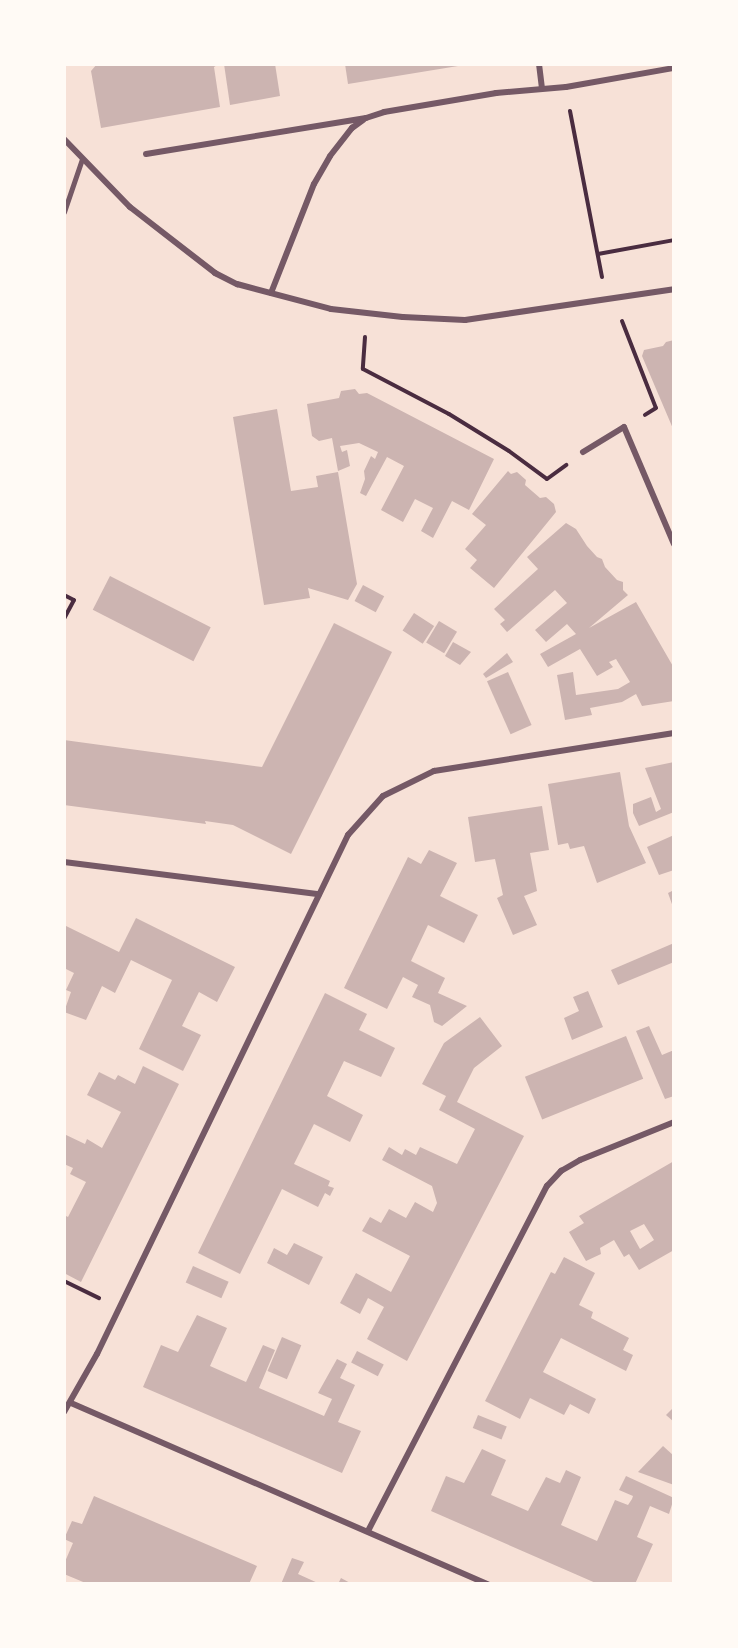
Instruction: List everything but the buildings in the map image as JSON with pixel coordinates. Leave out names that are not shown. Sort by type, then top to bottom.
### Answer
[{"type":"street","points":[[539,64],[542,88]]},
{"type":"street","points":[[146,154],[366,118],[384,112],[485,95],[566,87],[674,68]]},
{"type":"street","points":[[271,293],[314,184],[330,156],[352,129],[366,118]]},
{"type":"street","points":[[64,139],[130,207],[215,273],[237,284],[336,311],[465,320],[674,289]]},
{"type":"street","points":[[584,452],[624,427],[674,544]]},
{"type":"street","points":[[64,1412],[71,1403],[119,1309],[348,835],[382,796],[434,771],[674,733]]},
{"type":"street","points":[[64,862],[319,894]]},
{"type":"street","points":[[368,1532],[547,1186],[561,1171],[580,1160],[674,1122]]},
{"type":"street","points":[[71,1403],[488,1584]]},
{"type":"lane","points":[[64,212],[82,159]]},
{"type":"path","points":[[566,87],[598,254],[610,300],[656,408],[624,427]]},
{"type":"path","points":[[598,254],[674,240]]},
{"type":"path","points":[[355,336],[366,338],[363,369],[449,414],[509,451],[547,480],[584,452]]},
{"type":"path","points":[[64,595],[74,600],[64,619]]},
{"type":"path","points":[[64,1281],[119,1309]]}]
